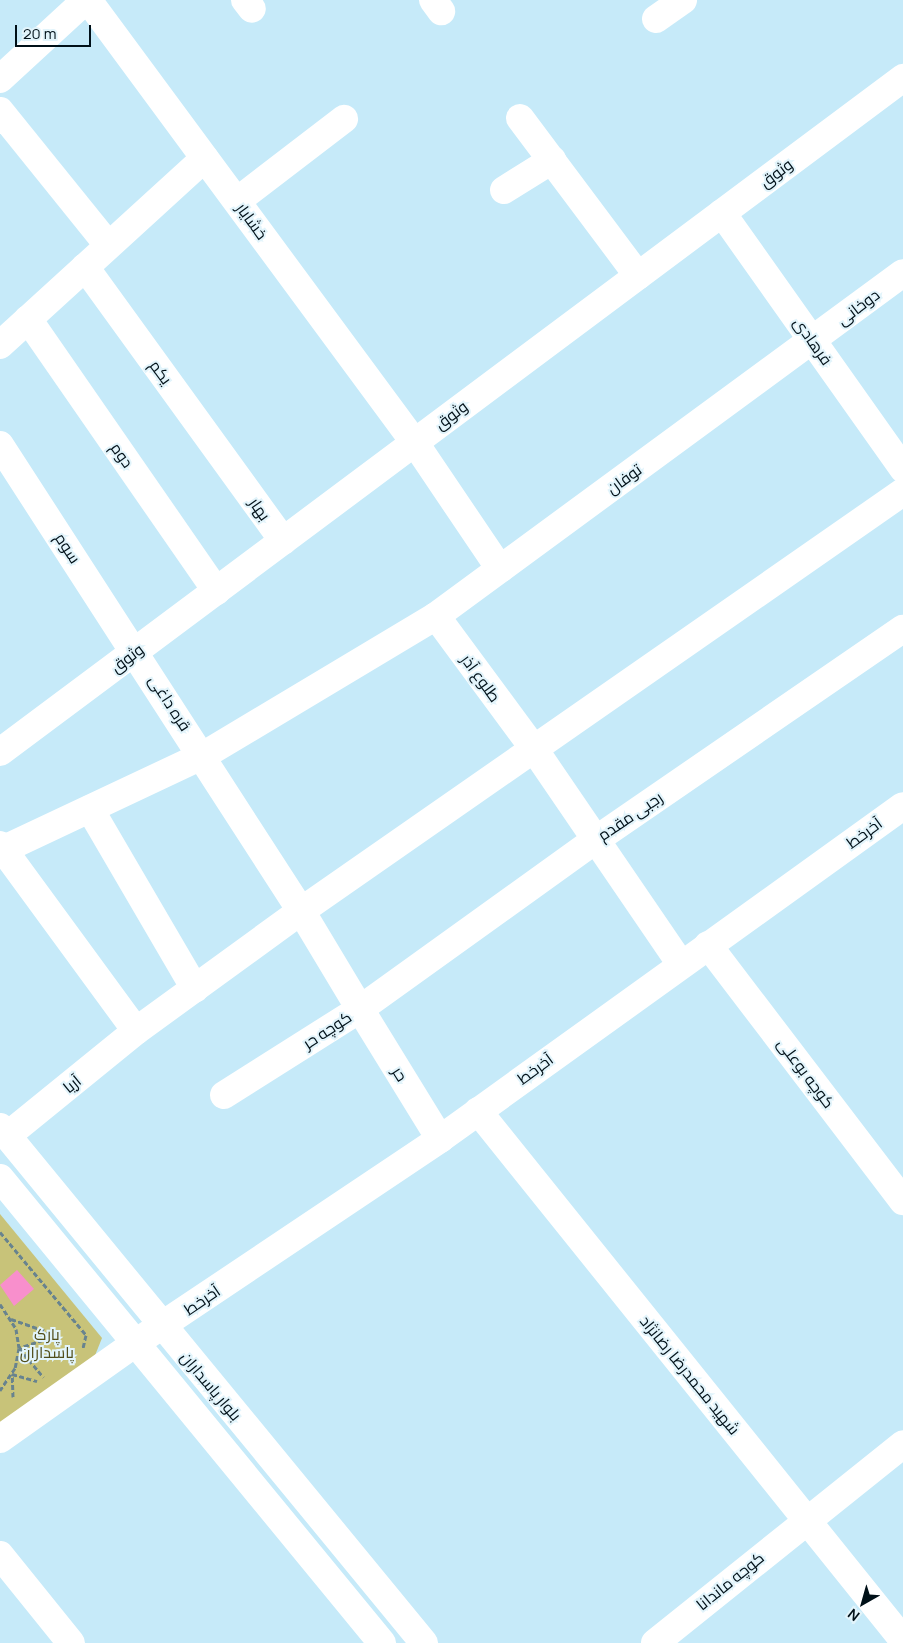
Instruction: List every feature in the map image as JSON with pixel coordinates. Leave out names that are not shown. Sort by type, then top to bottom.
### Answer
[{"type":"street","points":[[0,78],[87,0]]},
{"type":"street","name":"خشایار","points":[[87,0],[415,442],[500,569]]},
{"type":"street","points":[[656,19],[683,0]]},
{"type":"street","name":"وثوق","points":[[0,752],[903,78]]},
{"type":"street","points":[[0,111],[108,245]]},
{"type":"street","points":[[520,118],[638,276]]},
{"type":"street","points":[[237,201],[344,119]]},
{"type":"street","points":[[0,345],[204,158]]},
{"type":"street","points":[[504,190],[552,160]]},
{"type":"street","name":"فرهادی","points":[[722,213],[903,469]]},
{"type":"street","name":"یکم","points":[[85,267],[237,477]]},
{"type":"street","name":"دوخانی","points":[[813,341],[903,273]]},
{"type":"street","name":"دوم","points":[[28,319],[216,591]]},
{"type":"street","name":"توفان","points":[[436,616],[813,341]]},
{"type":"street","name":"سوم","points":[[3,458],[136,651]]},
{"type":"street","name":"بهار","points":[[237,477],[283,541]]},
{"type":"street","name":"آریا","points":[[4,1132],[136,1031],[302,911],[903,492]]},
{"type":"street","points":[[136,1031],[1,849],[204,755],[436,616]]},
{"type":"street","name":"طلوع آذر","points":[[436,616],[534,749],[680,963]]},
{"type":"street","name":"رجبی مقدم","points":[[360,1009],[597,839],[903,630]]},
{"type":"street","name":"قره داغی","points":[[136,651],[302,911]]},
{"type":"street","name":"آخرخط","points":[[0,1439],[137,1342],[163,1327],[440,1138],[680,963],[903,806]]},
{"type":"street","points":[[90,809],[195,989]]},
{"type":"street","name":"کوچه حر","points":[[224,1096],[360,1009],[302,911]]},
{"type":"street","name":"کوچه بوعلی","points":[[708,945],[903,1201]]},
{"type":"street","name":"حر","points":[[360,1009],[440,1138]]},
{"type":"street","name":"شهید محمدرضا رضانژاد","points":[[478,1111],[806,1519],[897,1639]]},
{"type":"street","name":"بلوار پاسداران","points":[[4,1132],[424,1643]]},
{"type":"street","name":"بلوار پاسداران","points":[[0,1178],[137,1342],[382,1643]]},
{"type":"street","name":"کوچه ماندانا","points":[[654,1643],[806,1519],[903,1444]]},
{"type":"street","points":[[0,1555],[71,1643]]},
{"type":"path","points":[[0,1232],[86,1335],[82,1351]]},
{"type":"path","points":[[0,1304],[11,1319],[19,1348],[48,1384],[12,1374]]},
{"type":"path","points":[[11,1319],[57,1335],[19,1348]]},
{"type":"path","points":[[14,1408],[12,1374],[19,1348]]},
{"type":"path","points":[[0,1390],[12,1374]]},
{"type":"green space","name":"پارک پاسداران","points":[[0,1214],[102,1338],[90,1368],[0,1442]]},
{"type":"building","points":[[17,1270],[34,1289],[14,1306],[0,1285]]}]
